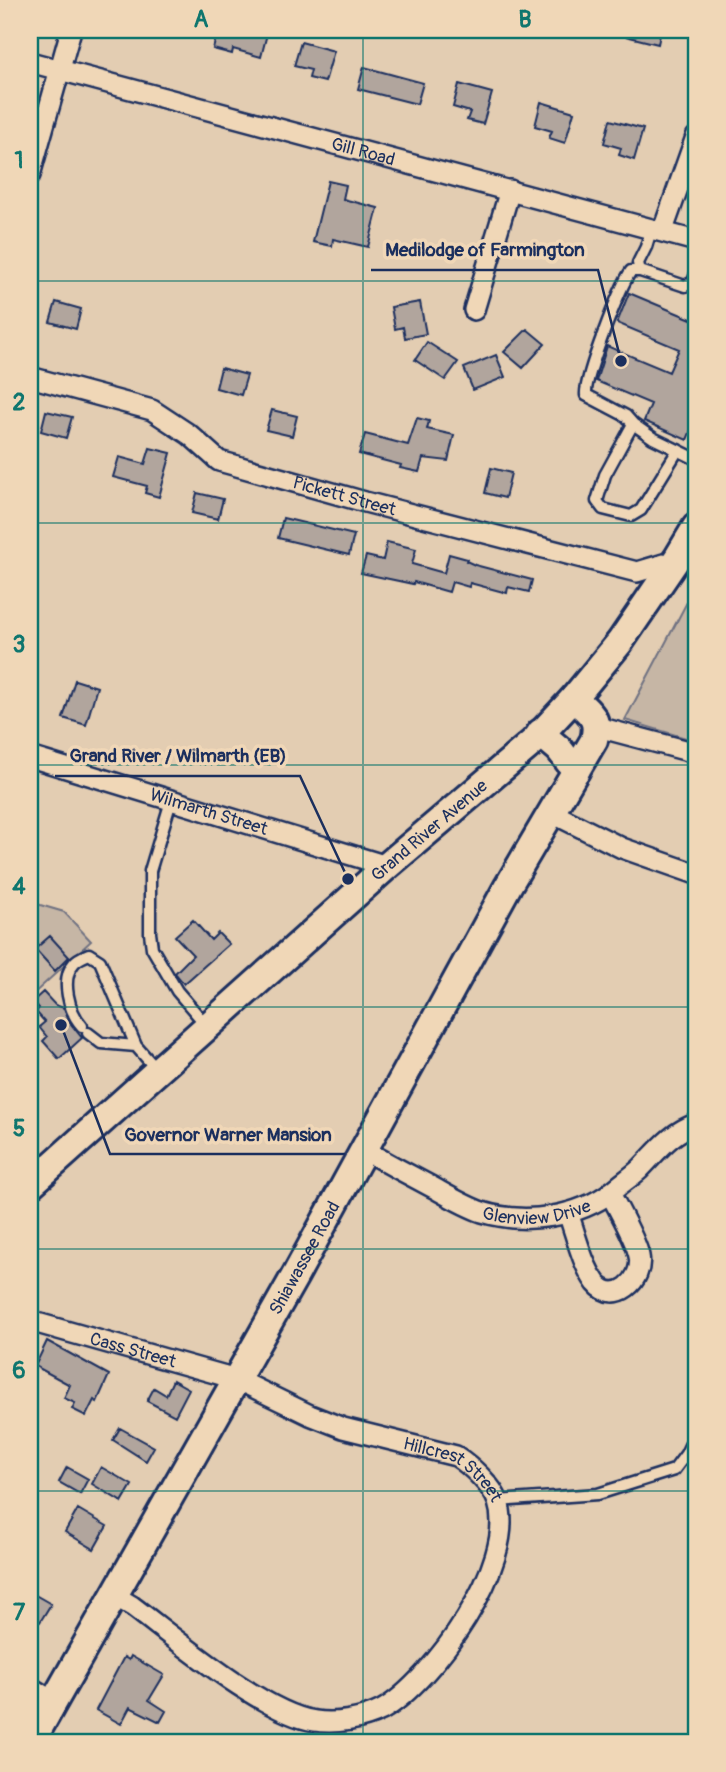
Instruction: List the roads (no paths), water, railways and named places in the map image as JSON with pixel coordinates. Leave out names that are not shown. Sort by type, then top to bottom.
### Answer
[{"type":"street","points":[[30,176],[71,30]]},
{"type":"street","name":"Gill Road","points":[[30,62],[696,240]]},
{"type":"street","points":[[657,229],[690,175],[696,136]]},
{"type":"street","points":[[474,310],[510,190]]},
{"type":"street","name":"Pickett Street","points":[[30,377],[152,410],[190,435],[219,461],[637,572],[674,561]]},
{"type":"street","name":"Grand River Avenue","points":[[30,1185],[540,733],[574,698],[620,642],[696,527]]},
{"type":"street","points":[[574,698],[591,715],[598,727],[696,753]]},
{"type":"street","name":"Shiawassee Road","points":[[31,1742],[364,1150],[508,886],[594,740],[598,727]]},
{"type":"street","points":[[540,733],[559,749],[576,771]]},
{"type":"street","name":"Wilmarth Street","points":[[30,757],[387,866]]},
{"type":"street","points":[[552,813],[622,848],[696,874]]},
{"type":"street","name":"Glenview Drive","points":[[364,1150],[482,1212],[540,1218],[568,1213],[610,1193],[638,1171],[662,1144],[684,1128],[696,1124]]},
{"type":"street","points":[[568,1213],[588,1267],[597,1283],[604,1290],[616,1292],[627,1287],[634,1281],[640,1269],[639,1255],[610,1193]]},
{"type":"street","name":"Cass Street","points":[[30,1321],[236,1379]]},
{"type":"street","name":"Hillcrest Street","points":[[114,1596],[132,1606],[243,1688],[277,1708],[314,1721],[349,1721],[381,1710],[407,1691],[431,1668],[480,1594],[496,1560],[502,1531],[498,1501],[480,1477],[456,1456],[343,1428],[236,1379]]},
{"type":"street","points":[[30,1687],[54,1702]]},
{"type":"lane","points":[[640,271],[638,263],[657,229]]},
{"type":"lane","points":[[696,274],[693,282],[685,286],[640,271],[631,271],[622,284],[589,371],[585,391],[586,395],[626,416],[633,424],[696,458]]},
{"type":"lane","points":[[633,424],[605,475],[597,501],[603,509],[631,516],[641,510],[678,450]]},
{"type":"lane","points":[[171,800],[150,871],[152,948],[177,991],[207,1027]]},
{"type":"lane","points":[[136,1046],[101,1043],[75,1019],[66,978],[74,962],[89,954],[100,961],[136,1046],[158,1071]]},
{"type":"lane","points":[[498,1501],[598,1494],[674,1470],[686,1454],[696,1433]]},
{"type":"place","name":"Medilodge of Farmington","points":[[621,361]]},
{"type":"place","name":"Grand River / Wilmarth (EB)","points":[[348,879]]},
{"type":"place","name":"Governor Warner Mansion","points":[[61,1025]]}]
